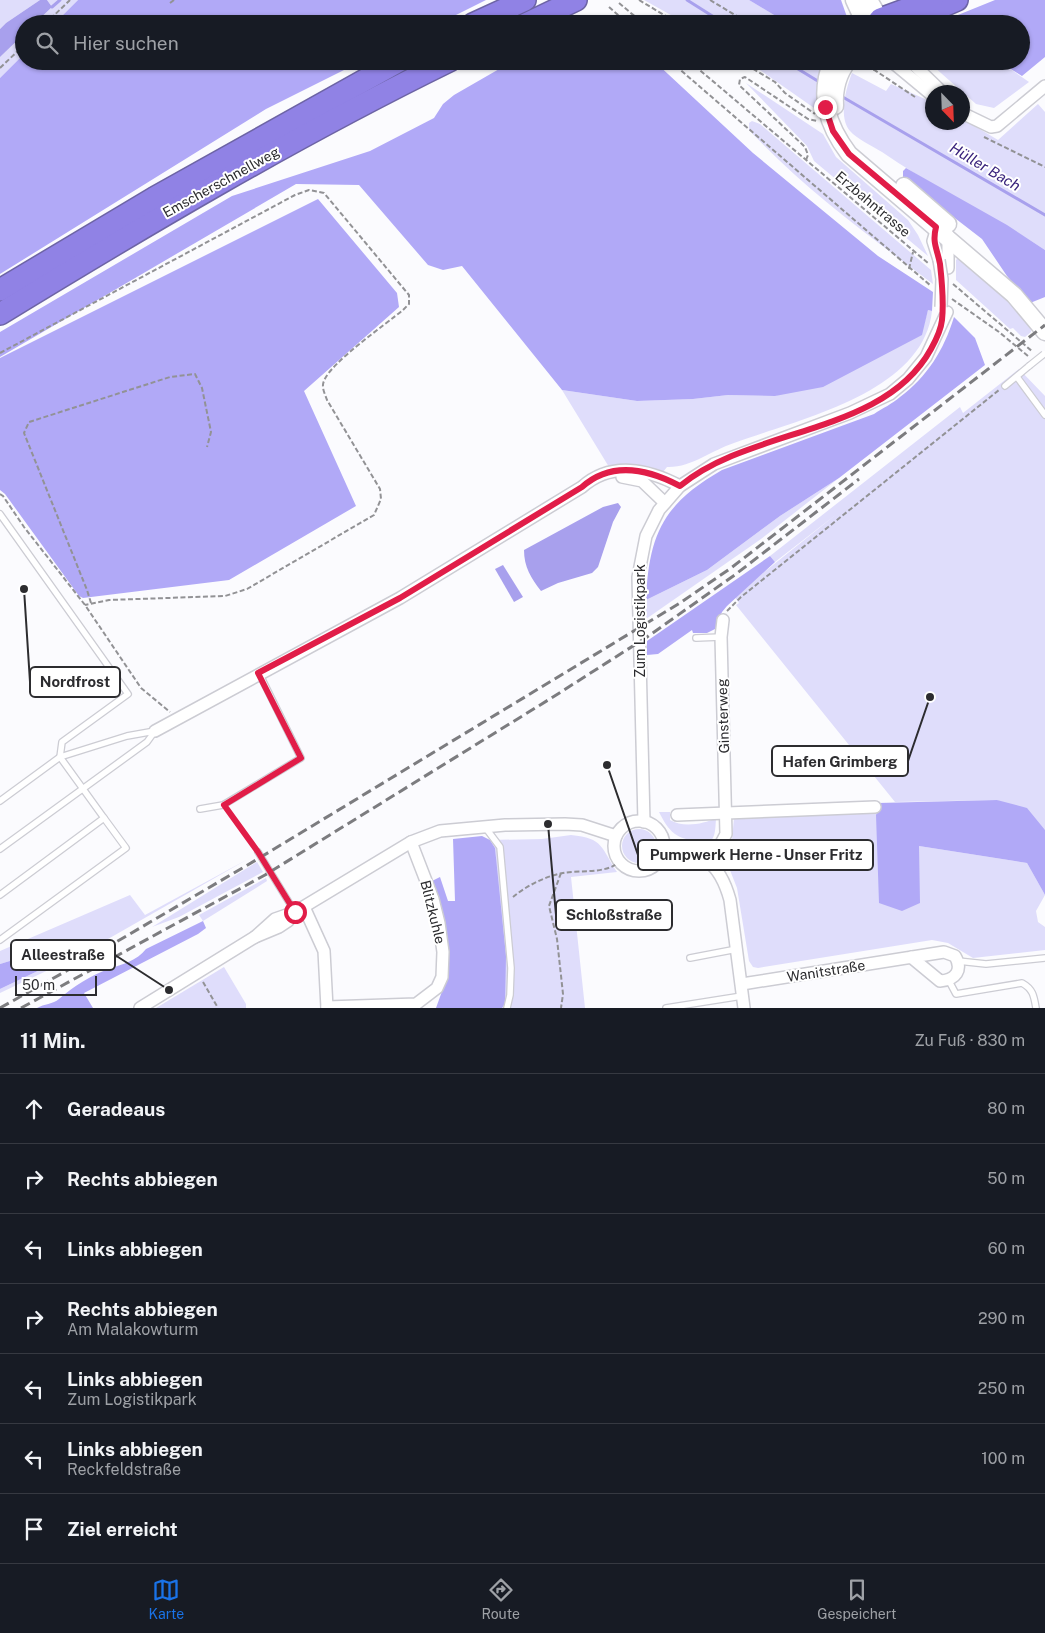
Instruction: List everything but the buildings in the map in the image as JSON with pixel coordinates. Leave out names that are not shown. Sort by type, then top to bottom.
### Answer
[{"type":"highway","points":[[492,15],[525,0]]},
{"type":"highway","points":[[545,15],[576,0]]},
{"type":"highway","points":[[895,15],[932,0]]},
{"type":"highway","points":[[926,15],[957,0]]},
{"type":"highway","name":"Emscherschnellweg","points":[[0,290],[154,198],[383,70]]},
{"type":"highway","name":"Emscherschnellweg","points":[[0,314],[163,214],[373,98],[431,70]]},
{"type":"street","points":[[854,0],[868,15]]},
{"type":"street","points":[[869,0],[873,15]]},
{"type":"street","points":[[835,70],[825,91],[830,114],[849,154],[974,248],[1003,278],[1014,295],[1042,328]]},
{"type":"street","points":[[902,70],[925,89]]},
{"type":"street","points":[[919,70],[935,85]]},
{"type":"street","points":[[970,116],[991,128],[998,126],[1043,90]]},
{"type":"street","points":[[970,115],[974,118]]},
{"type":"street","name":"Zum Logistikpark","points":[[942,320],[942,279],[933,241],[944,227]]},
{"type":"street","name":"Zum Logistikpark","points":[[644,822],[638,577],[646,536],[665,503],[680,486],[714,464],[850,413],[890,394],[908,379],[926,357],[936,340],[942,320],[947,312],[950,299],[944,227]]},
{"type":"street","points":[[155,731],[258,673],[400,598],[582,487],[593,477],[629,470],[647,472],[680,486]]},
{"type":"street","points":[[582,487],[609,479],[633,478],[642,481],[665,503]]},
{"type":"street","name":"Ginsterweg","points":[[708,860],[719,847],[726,834],[721,637],[723,620]]},
{"type":"street","points":[[677,815],[875,807]]},
{"type":"street","points":[[644,822],[660,832],[664,850],[659,862],[642,872],[629,870],[619,862],[614,849],[616,836],[624,826],[630,823],[644,822]]},
{"type":"street","points":[[140,1008],[255,937],[274,919],[297,911],[411,842],[440,830],[485,826],[582,826],[616,836]]},
{"type":"street","name":"Blitzkuhle","points":[[327,1008],[416,1004],[437,988],[442,978],[443,952],[439,923],[433,899],[411,842]]},
{"type":"street","points":[[664,850],[687,852],[708,860],[719,871],[726,885],[737,949],[744,1008]]},
{"type":"street","points":[[297,911],[324,951],[327,1008]]},
{"type":"street","name":"Wanitstraße","points":[[742,984],[944,952],[951,953],[958,961]]},
{"type":"street","points":[[911,957],[934,978],[948,981],[958,973],[958,961]]},
{"type":"lane","points":[[1005,386],[1043,355]]},
{"type":"lane","points":[[1017,376],[1045,415]]},
{"type":"lane","points":[[0,514],[128,694],[62,742],[60,757],[126,848],[0,940]]},
{"type":"lane","points":[[696,638],[721,637]]},
{"type":"lane","points":[[200,809],[224,805],[301,758],[258,673]]},
{"type":"lane","points":[[0,801],[60,757],[128,736],[155,731]]},
{"type":"lane","points":[[0,849],[146,742],[155,731]]},
{"type":"lane","points":[[0,895],[104,818]]},
{"type":"lane","points":[[485,826],[500,846],[511,968],[510,995],[507,1008]]},
{"type":"lane","points":[[258,852],[297,911]]},
{"type":"lane","points":[[690,958],[737,949]]},
{"type":"lane","points":[[958,961],[986,964],[1045,958]]},
{"type":"lane","points":[[948,981],[956,994],[1022,983],[1029,987],[1034,994],[1036,1008]]},
{"type":"lane","points":[[666,1008],[742,996]]},
{"type":"path","points":[[54,15],[70,0]]},
{"type":"path","points":[[170,4],[174,0]]},
{"type":"path","points":[[639,0],[663,15]]},
{"type":"path","points":[[710,0],[735,15]]},
{"type":"path","points":[[619,3],[633,15]]},
{"type":"path","points":[[609,7],[618,15]]},
{"type":"path","points":[[0,68],[15,54]]},
{"type":"path","points":[[680,70],[928,284]]},
{"type":"path","name":"Erzbahntrasse","points":[[700,70],[913,250],[937,264]]},
{"type":"path","points":[[755,70],[774,82],[808,110]]},
{"type":"path","points":[[873,70],[917,97]]},
{"type":"path","points":[[806,160],[808,155],[805,147],[739,85],[740,80],[745,77],[808,119],[830,114]]},
{"type":"path","points":[[979,135],[1045,167]]},
{"type":"path","points":[[0,353],[237,225],[309,190],[324,193],[409,295],[409,304],[337,364],[324,381],[323,390],[327,400],[380,489],[381,500],[374,515],[247,589],[226,596],[109,600],[85,605]]},
{"type":"path","points":[[909,268],[913,250]]},
{"type":"path","points":[[950,282],[1043,355]]},
{"type":"path","points":[[958,304],[1028,356]]},
{"type":"path","points":[[91,603],[24,433],[29,422],[170,376],[195,374],[202,388],[211,432],[207,446]]},
{"type":"path","points":[[734,603],[1005,386]]},
{"type":"path","points":[[0,494],[4,496],[24,527],[85,605],[141,688],[165,706],[176,719]]},
{"type":"path","points":[[224,805],[258,852]]},
{"type":"path","points":[[505,906],[514,896],[538,882],[561,874],[612,868],[619,862]]},
{"type":"path","points":[[561,874],[549,906],[557,939],[564,994],[561,1008]]},
{"type":"path","points":[[203,983],[218,1008]]},
{"type":"shaded area","points":[[0,0],[40,0],[15,15],[0,29]]},
{"type":"shaded area","points":[[40,0],[47,0],[52,7],[44,15],[18,15]]},
{"type":"shaded area","points":[[47,0],[78,0],[63,15],[44,15],[52,7]]},
{"type":"shaded area","points":[[78,0],[486,0],[456,15],[63,15]]},
{"type":"shaded area","points":[[644,0],[749,0],[774,15],[671,15]]},
{"type":"shaded area","points":[[749,0],[841,0],[846,15],[774,15]]},
{"type":"shaded area","points":[[995,0],[1045,0],[1045,57],[1030,69],[1030,15],[958,15]]},
{"type":"shaded area","points":[[15,17],[15,43],[0,57],[0,29]]},
{"type":"shaded area","points":[[15,43],[15,63],[0,78],[0,57]]},
{"type":"shaded area","points":[[15,63],[15,70],[344,70],[266,109],[0,274],[0,78]]},
{"type":"shaded area","points":[[497,70],[664,70],[753,153],[878,256],[933,292],[932,311],[928,310],[922,335],[823,387],[775,396],[728,395],[693,399],[637,401],[562,390],[462,266],[443,270],[428,265],[359,185],[296,184],[0,357],[0,332],[232,196],[370,151],[434,118],[443,104],[454,95]]},
{"type":"shaded area","points":[[760,70],[820,70],[816,89],[817,110]]},
{"type":"shaded area","points":[[938,70],[1012,70],[1029,82],[994,108],[976,104],[970,99],[970,85],[954,85]]},
{"type":"shaded area","points":[[1012,70],[1029,70],[1022,76]]},
{"type":"shaded area","points":[[852,73],[886,91],[891,84],[925,99],[925,130],[970,130],[970,123],[998,140],[1038,104],[1045,112],[1045,250],[922,178],[853,134],[846,125],[844,118],[847,86]]},
{"type":"shaded area","points":[[746,83],[823,134],[836,157],[908,220],[928,256],[814,161],[807,146]]},
{"type":"shaded area","points":[[752,121],[760,124],[931,270],[933,284],[838,211],[792,172],[749,130],[749,123]]},
{"type":"shaded area","points":[[906,168],[1007,225],[1045,250],[1045,297],[1030,303],[1007,276],[982,239],[903,178],[903,171]]},
{"type":"shaded area","points":[[318,199],[397,293],[399,307],[304,391],[356,506],[229,580],[83,598],[79,596],[5,494],[0,490],[0,358]]},
{"type":"shaded area","points":[[958,258],[977,271],[1013,303],[1029,324],[1031,332],[1025,337],[1021,336],[1013,328],[1010,329],[956,280],[956,260]]},
{"type":"shaded area","points":[[928,310],[932,311],[924,339],[906,363],[883,382],[854,399],[823,412],[726,446],[684,465],[667,467],[663,472],[640,465],[609,467],[562,390],[637,401],[693,399],[728,395],[775,396],[921,335]]},
{"type":"shaded area","points":[[954,317],[975,338],[985,365],[839,478],[780,516],[707,570],[646,600],[651,557],[656,539],[663,523],[686,495],[722,470],[874,414],[894,402],[926,372],[940,352]]},
{"type":"shaded area","points":[[1019,369],[1045,396],[1045,830],[997,800],[895,802],[736,605],[739,603],[734,596],[838,513],[775,562],[770,556],[960,407],[963,413]]},
{"type":"shaded area","points":[[839,478],[761,539],[646,619],[646,600],[707,570],[780,516]]},
{"type":"shaded area","points":[[618,503],[621,507],[613,522],[598,567],[592,573],[558,583],[541,591],[529,572],[525,562],[524,550],[603,507]]},
{"type":"shaded area","points":[[770,556],[775,562],[727,606],[722,612],[715,629],[707,633],[693,633],[692,630],[658,654],[647,655],[647,641]]},
{"type":"shaded area","points":[[503,565],[523,597],[514,602],[495,569]]},
{"type":"shaded area","points":[[997,800],[1027,808],[1045,830],[1045,895],[1027,863],[919,846],[920,903],[902,911],[879,903],[876,815],[878,803]]},
{"type":"shaded area","points":[[878,811],[919,846],[1027,863],[1045,895],[1036,911],[1038,922],[1045,927],[1045,950],[973,958],[948,943],[932,940],[758,968],[753,967],[749,961],[737,888],[724,855],[732,840],[734,818]]},
{"type":"shaded area","points":[[659,812],[670,812],[670,820],[681,824],[706,822],[716,818],[714,835],[706,843],[681,837],[670,830]]},
{"type":"shaded area","points":[[639,829],[646,830],[651,834],[655,839],[655,853],[651,858],[646,862],[639,863],[632,862],[627,858],[623,853],[622,846],[623,839],[627,834],[632,830]]},
{"type":"shaded area","points":[[571,835],[582,836],[596,842],[617,872],[571,877],[585,1008],[502,1008],[505,1003],[495,848],[490,840],[542,839]]},
{"type":"shaded area","points":[[482,836],[490,840],[495,848],[506,956],[505,1004],[502,1008],[436,1008],[445,983],[435,890],[432,881],[440,877],[448,901],[455,901],[453,839]]},
{"type":"shaded area","points":[[248,859],[80,955],[0,993],[0,989],[88,947],[80,940],[33,960],[13,960],[0,964],[0,951],[130,895],[145,915]]},
{"type":"shaded area","points":[[257,862],[263,872],[179,917],[152,927]]},
{"type":"shaded area","points":[[266,878],[267,881],[203,921],[199,915]]},
{"type":"shaded area","points":[[203,921],[206,928],[198,934],[84,993],[93,1008],[37,1008],[57,1001],[89,978],[134,959],[146,949]]},
{"type":"shaded area","points":[[80,939],[88,947],[0,989],[0,964],[13,960],[33,960]]},
{"type":"shaded area","points":[[224,967],[246,1004],[246,1008],[156,1008]]},
{"type":"waterway","points":[[52,7],[60,0]]},
{"type":"waterway","name":"Hüller Bach","points":[[687,0],[711,15]]},
{"type":"waterway","name":"Hüller Bach","points":[[800,70],[821,83]]},
{"type":"waterway","name":"Hüller Bach","points":[[841,96],[1045,215]]},
{"type":"railway","points":[[0,1008],[256,860],[680,603],[731,568],[1045,325]]},
{"type":"railway","points":[[21,1008],[265,875],[553,697],[647,637],[736,574],[859,479]]},
{"type":"place","name":"Nordfrost","points":[[24,589]]},
{"type":"place","name":"Hafen Grimberg","points":[[930,697]]},
{"type":"place","name":"Pumpwerk Herne - Unser Fritz","points":[[607,765]]},
{"type":"place","name":"Schloßstraße","points":[[548,824]]},
{"type":"place","name":"Alleestraße","points":[[169,990]]},
{"type":"route","points":[[295,912],[258,852],[224,805],[301,758],[258,673],[400,598],[582,487],[593,477],[614,471],[629,470],[647,472],[680,486],[702,470],[730,457],[866,407],[899,387],[926,357],[936,340],[942,320],[942,279],[933,241],[936,227],[895,190],[849,154],[833,131],[825,107]]}]
